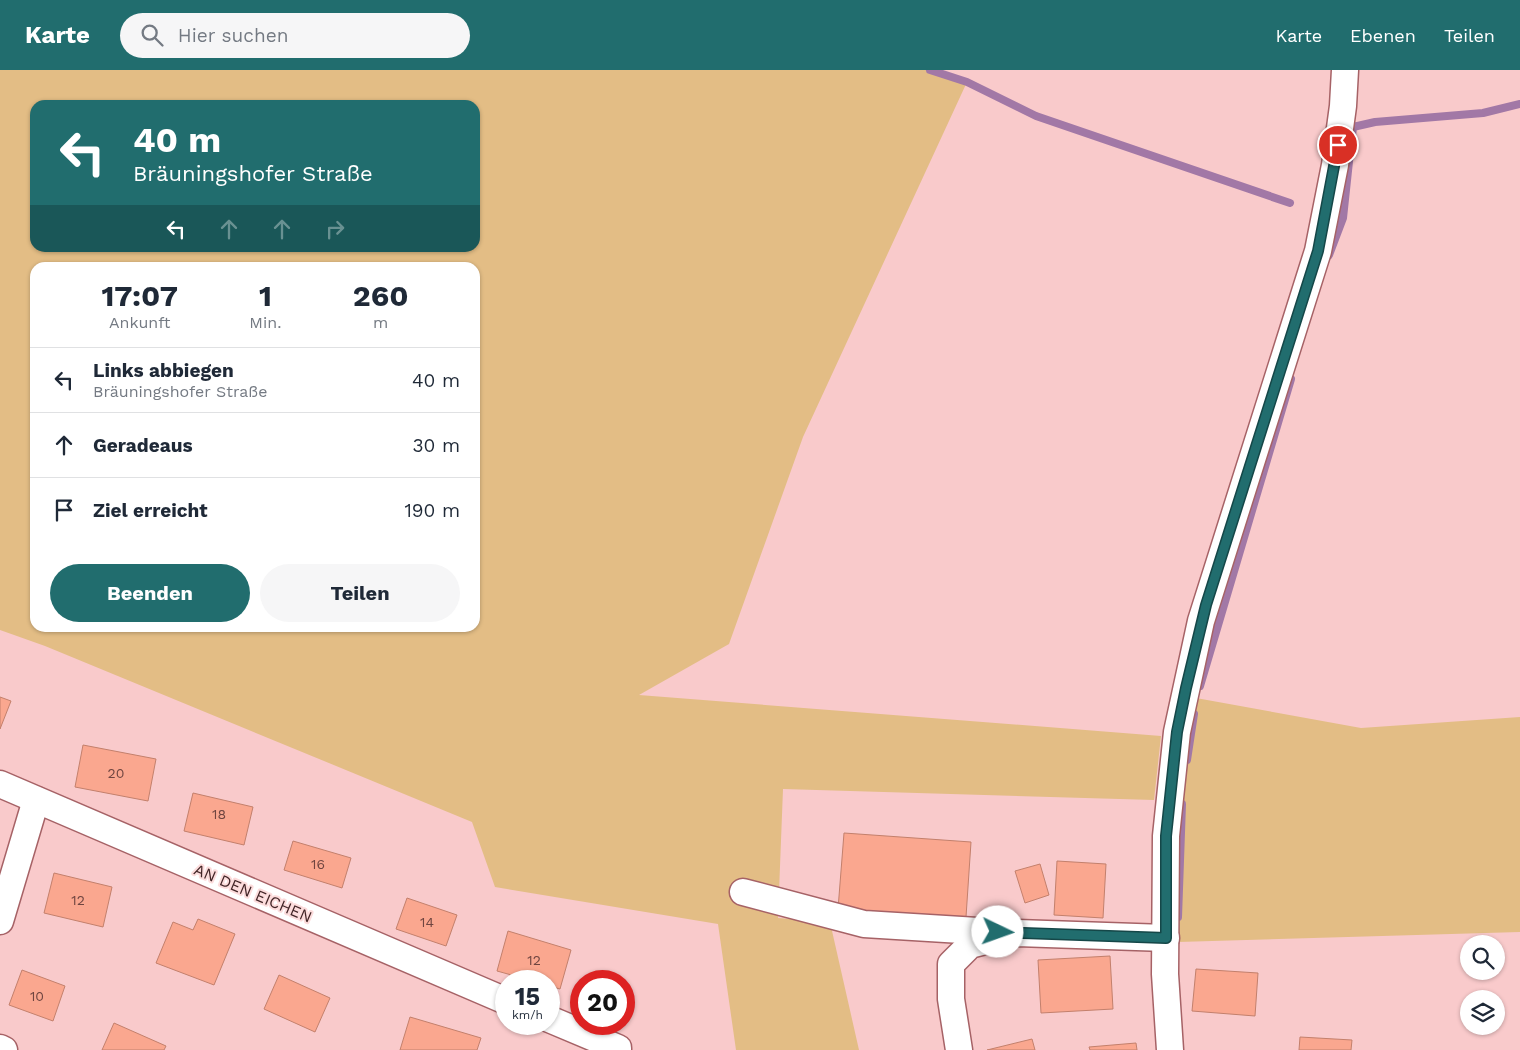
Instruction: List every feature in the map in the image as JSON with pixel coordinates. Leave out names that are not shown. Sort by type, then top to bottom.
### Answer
[{"type":"street","points":[[1170,1050],[1165,974],[1166,836],[1177,732],[1201,621],[1318,251],[1335,164],[1343,106],[1345,70]]},
{"type":"street","name":"AN DEN EICHEN","points":[[0,784],[495,996]]},
{"type":"street","points":[[0,921],[36,800]]},
{"type":"street","points":[[743,892],[864,924],[1017,933],[1166,938]]},
{"type":"street","points":[[959,1050],[951,999],[951,964],[970,945],[1017,933]]},
{"type":"street","points":[[560,1024],[618,1048],[618,1050]]},
{"type":"street","points":[[0,1048],[4,1050]]},
{"type":"shaded area","points":[[0,70],[930,70],[967,82],[803,437],[729,644],[639,695],[1161,736],[1154,800],[783,789],[778,918],[830,922],[859,1050],[736,1050],[718,924],[495,887],[472,822],[45,646],[0,630]]},
{"type":"shaded area","points":[[1196,698],[1361,728],[1520,717],[1520,932],[1178,942],[1182,805]]},
{"type":"building","points":[[0,697],[11,701],[0,729]]},
{"type":"building","points":[[83,745],[156,759],[148,801],[75,787]]},
{"type":"building","points":[[193,793],[253,807],[244,845],[184,831]]},
{"type":"building","points":[[844,833],[971,842],[966,917],[838,909]]},
{"type":"building","points":[[293,841],[351,858],[342,888],[284,870]]},
{"type":"building","points":[[1057,861],[1106,864],[1103,918],[1054,915]]},
{"type":"building","points":[[1040,864],[1049,895],[1025,903],[1015,871]]},
{"type":"building","points":[[54,873],[112,887],[103,927],[44,913]]},
{"type":"building","points":[[407,898],[457,915],[446,946],[396,929]]},
{"type":"building","points":[[198,919],[235,934],[214,985],[156,963],[173,922],[193,930]]},
{"type":"building","points":[[508,931],[571,950],[560,989],[560,970],[497,970]]},
{"type":"building","points":[[1110,956],[1113,1009],[1041,1013],[1038,960]]},
{"type":"building","points":[[1196,969],[1258,973],[1255,1016],[1192,1011]]},
{"type":"building","points":[[22,970],[65,986],[53,1021],[9,1005]]},
{"type":"building","points":[[279,975],[330,998],[315,1032],[264,1009]]},
{"type":"building","points":[[410,1017],[481,1038],[477,1050],[400,1050]]},
{"type":"building","points":[[114,1023],[166,1046],[164,1050],[102,1050]]},
{"type":"building","points":[[1300,1037],[1352,1040],[1351,1050],[1299,1050]]},
{"type":"building","points":[[1032,1039],[1035,1050],[987,1050]]},
{"type":"building","points":[[1136,1043],[1137,1050],[1090,1050],[1089,1047]]},
{"type":"waterway","points":[[930,70],[967,82],[1036,116],[1290,203]]},
{"type":"waterway","points":[[1352,136],[1353,127],[1375,122],[1483,113],[1520,104]]},
{"type":"waterway","points":[[1329,255],[1343,218],[1350,152]]},
{"type":"waterway","points":[[1200,686],[1291,379]]},
{"type":"waterway","points":[[1187,760],[1194,714]]},
{"type":"waterway","points":[[1178,917],[1182,804]]},
{"type":"route","points":[[998,932],[1166,938],[1166,836],[1177,732],[1186,688],[1201,621],[1318,251],[1338,145]]}]
